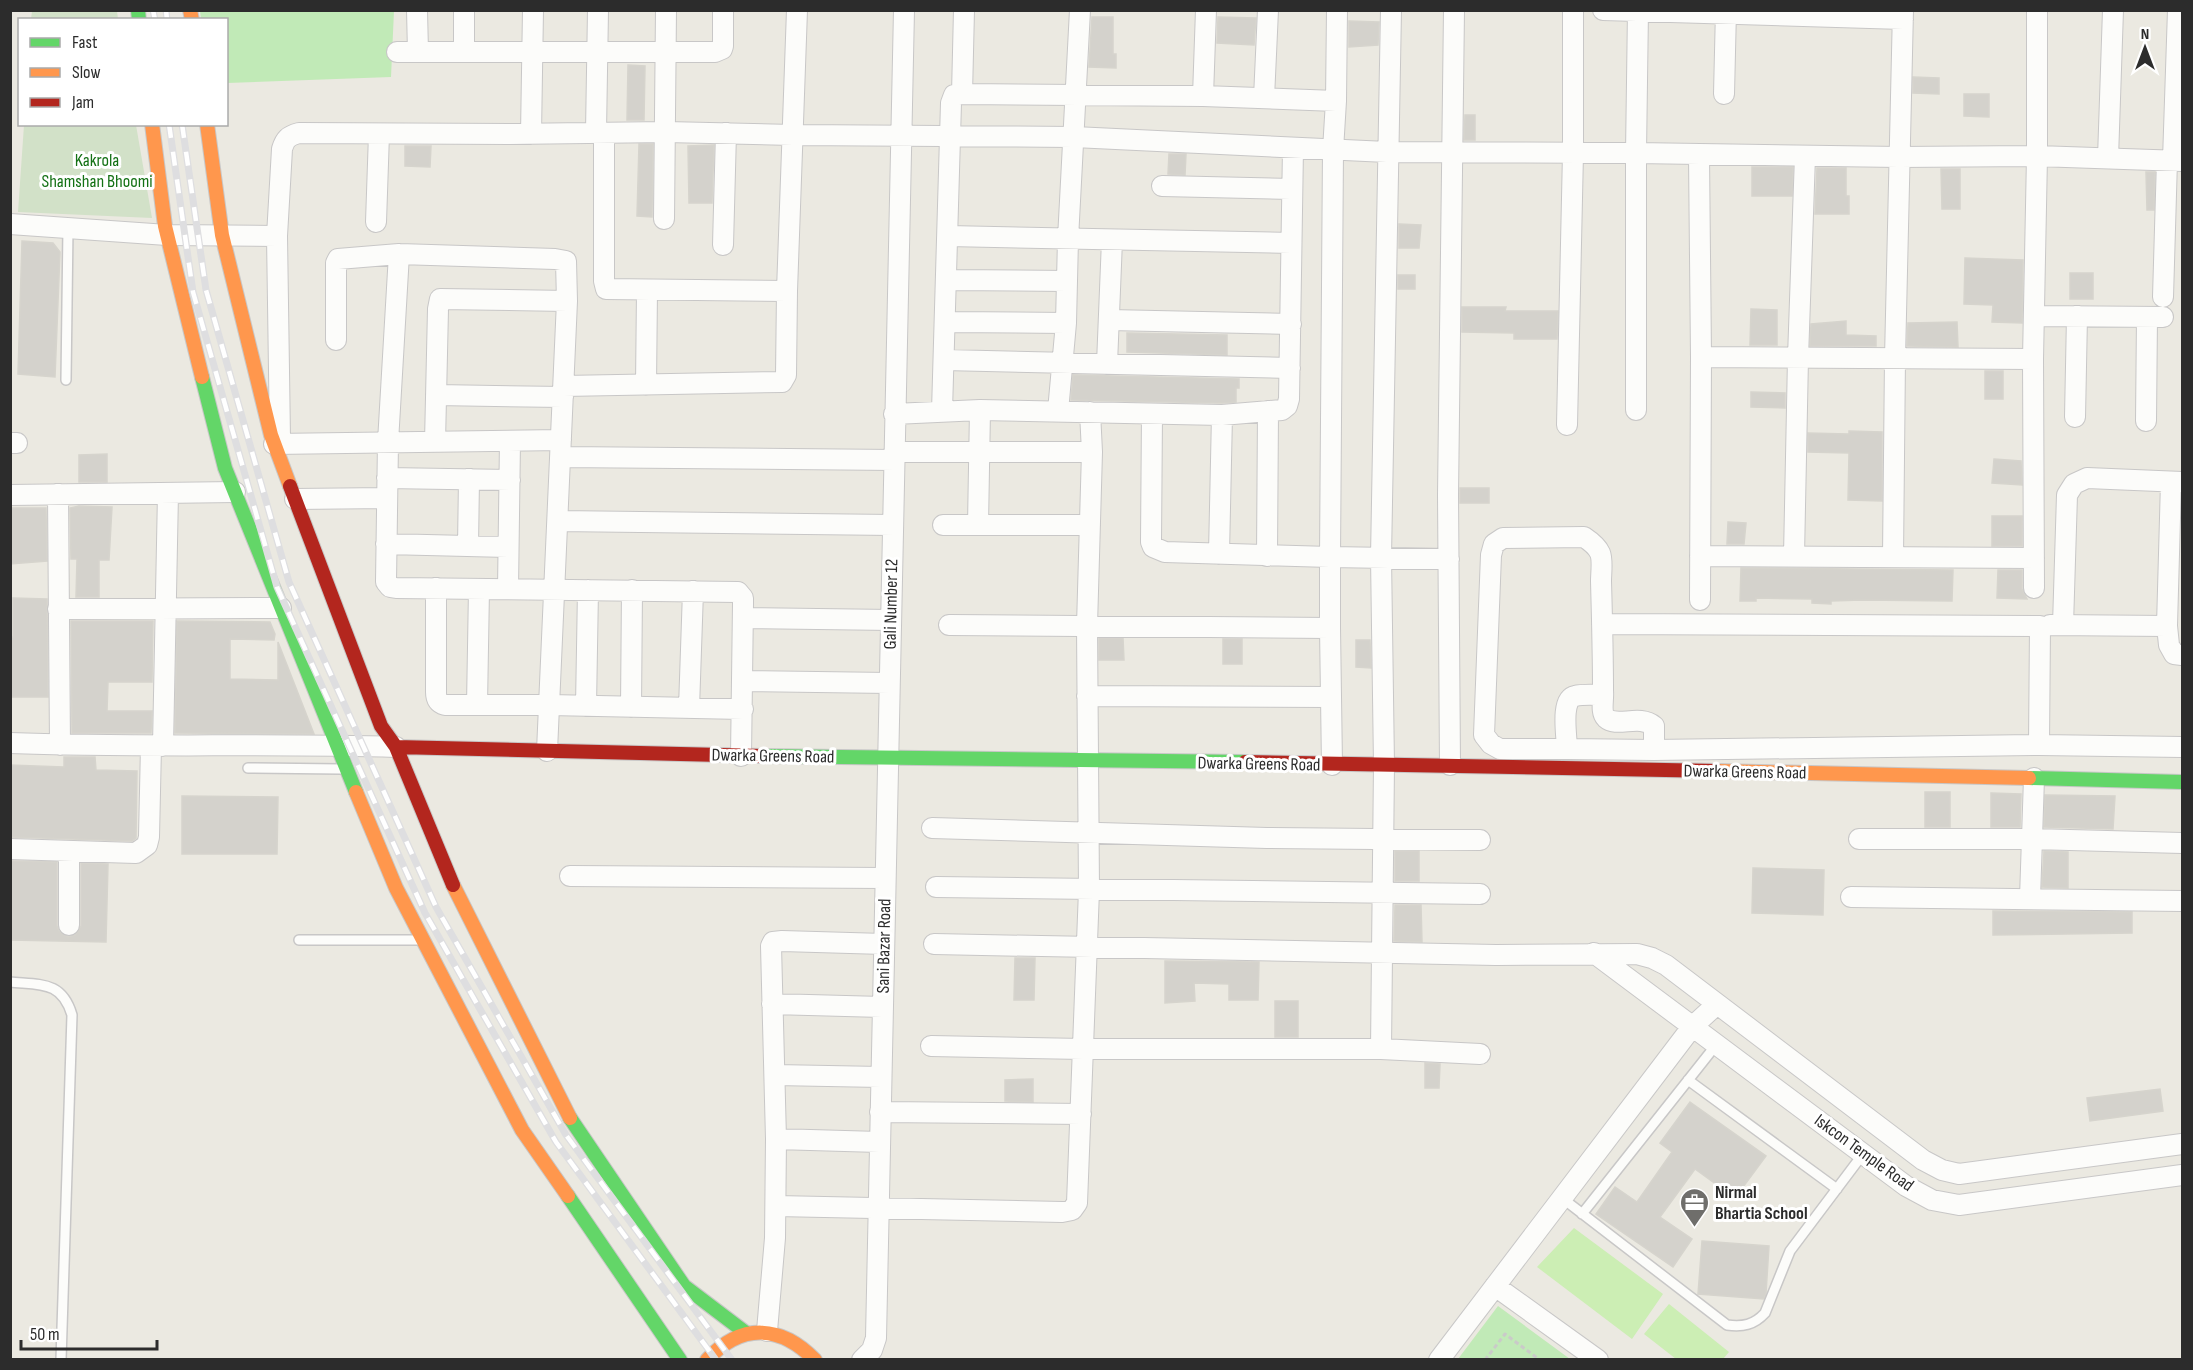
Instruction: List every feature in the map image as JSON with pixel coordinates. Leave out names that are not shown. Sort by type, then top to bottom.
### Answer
[{"type":"street","points":[[417,10],[418,52]]},
{"type":"street","points":[[464,10],[464,52]]},
{"type":"street","points":[[531,134],[533,10]]},
{"type":"street","points":[[598,10],[604,285],[606,289],[788,291]]},
{"type":"street","points":[[664,219],[666,10]]},
{"type":"street","points":[[397,52],[715,52],[722,50],[723,10]]},
{"type":"street","points":[[436,395],[563,391],[646,385],[782,382],[786,375],[797,10]]},
{"type":"street","name":"Gali Number 12","points":[[889,683],[904,10]]},
{"type":"street","points":[[962,94],[964,10]]},
{"type":"street","points":[[1058,411],[1066,323],[1080,10]]},
{"type":"street","points":[[1203,96],[1206,10]]},
{"type":"street","points":[[1264,98],[1268,10]]},
{"type":"street","points":[[1332,765],[1330,557],[1333,150],[1337,10]]},
{"type":"street","points":[[1381,1050],[1384,765],[1381,557],[1391,10]]},
{"type":"street","points":[[1450,765],[1450,152],[1454,10]]},
{"type":"street","points":[[1568,425],[1573,10]]},
{"type":"street","points":[[1603,10],[1903,15],[1893,557]]},
{"type":"street","points":[[2034,588],[2033,359],[2037,10]]},
{"type":"street","points":[[2108,158],[2113,10]]},
{"type":"street","points":[[2163,297],[2174,160],[2178,10]]},
{"type":"street","points":[[1635,410],[1635,153],[1638,11]]},
{"type":"street","points":[[1724,94],[1726,13]]},
{"type":"street","points":[[942,411],[950,136],[954,95],[1203,96],[1336,100]]},
{"type":"street","points":[[152,126],[167,235],[225,468],[345,769],[396,888],[522,1130],[680,1359]]},
{"type":"street","points":[[207,126],[222,235],[277,444],[295,499],[381,726],[396,747],[455,890],[575,1127],[684,1286],[746,1333]]},
{"type":"street","points":[[277,444],[277,236],[282,149],[284,140],[290,135],[299,133],[666,132],[950,136],[1074,138],[1387,152],[1899,157],[2037,156],[2174,160]]},
{"type":"street","points":[[723,245],[726,133]]},
{"type":"street","points":[[376,222],[379,134]]},
{"type":"street","points":[[894,414],[980,410],[1222,415],[1282,410],[1287,406],[1290,368],[1293,148]]},
{"type":"street","points":[[1698,155],[1701,357],[1700,600]]},
{"type":"street","points":[[1794,556],[1805,156]]},
{"type":"street","points":[[1162,186],[1291,189]]},
{"type":"street","points":[[10,224],[167,235],[277,236]]},
{"type":"street","points":[[948,236],[1292,243]]},
{"type":"street","points":[[1107,364],[1112,240]]},
{"type":"street","points":[[399,254],[388,442],[386,582],[390,587],[738,592],[743,598],[741,756]]},
{"type":"street","points":[[336,340],[336,263],[338,259],[399,254],[562,259],[566,261],[567,301],[547,751]]},
{"type":"street","points":[[946,280],[1067,281]]},
{"type":"street","points":[[646,385],[647,291]]},
{"type":"street","points":[[435,442],[440,299],[567,301]]},
{"type":"street","points":[[2034,316],[2155,317],[2146,421]]},
{"type":"street","points":[[2075,417],[2076,316]]},
{"type":"street","points":[[1109,321],[1291,324]]},
{"type":"street","points":[[945,322],[1066,323]]},
{"type":"street","points":[[1701,357],[2033,359]]},
{"type":"street","points":[[944,360],[1290,368]]},
{"type":"street","points":[[978,525],[980,410]]},
{"type":"street","points":[[1267,555],[1268,411]]},
{"type":"street","points":[[776,1206],[1062,1212],[1072,1210],[1077,1203],[1089,890],[1087,626],[1092,452],[1090,412]]},
{"type":"street","points":[[1152,414],[1151,542],[1153,547],[1165,552],[1449,559]]},
{"type":"street","points":[[1219,554],[1222,415]]},
{"type":"street","points":[[277,444],[510,441],[561,448],[894,456],[979,452],[1092,452]]},
{"type":"street","points":[[508,589],[510,441]]},
{"type":"street","points":[[387,478],[510,480]]},
{"type":"street","points":[[2063,625],[2067,495],[2074,484],[2087,478],[2177,482],[2167,626],[2169,645],[2175,654],[2182,655]]},
{"type":"street","points":[[468,546],[469,479]]},
{"type":"street","points":[[10,495],[235,492]]},
{"type":"street","points":[[10,849],[136,853],[147,845],[157,746],[166,608],[168,493]]},
{"type":"street","points":[[58,494],[60,745]]},
{"type":"street","points":[[295,499],[387,498]]},
{"type":"street","points":[[558,521],[893,525]]},
{"type":"street","points":[[943,525],[1090,525]]},
{"type":"street","points":[[1654,750],[1654,726],[1644,719],[1613,721],[1603,712],[1600,553],[1584,537],[1503,538],[1494,544],[1491,555],[1484,735],[1491,744],[1500,749],[1567,749],[1605,759],[1654,750],[2039,746],[2182,747]]},
{"type":"street","points":[[386,544],[508,547]]},
{"type":"street","points":[[1700,555],[2034,558]]},
{"type":"street","points":[[436,588],[436,698],[440,704],[743,710]]},
{"type":"street","points":[[477,705],[479,589]]},
{"type":"street","points":[[586,706],[588,590]]},
{"type":"street","points":[[631,707],[632,590]]},
{"type":"street","points":[[689,708],[693,591]]},
{"type":"street","points":[[58,609],[280,608]]},
{"type":"street","points":[[743,618],[891,620]]},
{"type":"street","points":[[1602,624],[2167,626]]},
{"type":"street","points":[[949,625],[1330,628]]},
{"type":"street","points":[[2039,746],[2040,626]]},
{"type":"street","points":[[743,681],[889,683]]},
{"type":"street","name":"Sani Bazar Road","points":[[862,1359],[872,1350],[876,1338],[889,683]]},
{"type":"street","points":[[1567,749],[1566,704],[1570,698],[1604,695]]},
{"type":"street","points":[[1087,696],[1331,697]]},
{"type":"street","name":"Dwarka Greens Road","points":[[10,743],[157,746],[336,745],[741,756],[1332,765],[1450,765],[1605,759],[2034,778],[2182,782]]},
{"type":"street","points":[[2030,898],[2034,778]]},
{"type":"street","points":[[932,828],[1088,834],[1480,840]]},
{"type":"street","points":[[1859,839],[2032,839],[2182,843]]},
{"type":"street","points":[[69,851],[69,925]]},
{"type":"street","points":[[570,876],[885,878]]},
{"type":"street","points":[[936,887],[1480,894]]},
{"type":"street","points":[[1851,897],[2182,901]]},
{"type":"street","points":[[767,1331],[776,1206],[777,1139],[771,953],[773,942],[884,944]]},
{"type":"street","name":"Iskcon Temple Road","points":[[934,944],[1496,955],[1621,952],[1652,958],[1666,965],[1923,1160],[1942,1170],[1959,1173],[2182,1144]]},
{"type":"street","name":"Iskcon Temple Road","points":[[1594,953],[1906,1186],[1932,1200],[1959,1205],[2182,1175]]},
{"type":"street","points":[[772,1004],[882,1007]]},
{"type":"street","points":[[1439,1359],[1692,1027],[1717,1004]]},
{"type":"street","points":[[931,1046],[1381,1050],[1480,1054]]},
{"type":"street","points":[[775,1075],[881,1077]]},
{"type":"street","points":[[880,1112],[1081,1114]]},
{"type":"street","points":[[777,1139],[879,1142]]},
{"type":"street","points":[[1495,1286],[1598,1359]]},
{"type":"street","points":[[707,1359],[728,1340],[746,1333],[767,1331],[789,1337],[806,1349],[814,1359]]},
{"type":"lane","points":[[66,380],[68,228]]},
{"type":"lane","points":[[248,768],[345,769]]},
{"type":"lane","points":[[299,940],[423,940]]},
{"type":"lane","points":[[10,982],[56,988],[68,1001],[72,1015],[61,1359]]},
{"type":"lane","points":[[1582,1214],[1716,1045]]},
{"type":"lane","points":[[1688,1080],[1837,1189]]},
{"type":"lane","points":[[1562,1198],[1727,1325],[1747,1325],[1758,1321],[1765,1313],[1790,1251],[1863,1154]]},
{"type":"path","points":[[1485,1359],[1505,1334],[1540,1359]]},
{"type":"green space","points":[[32,11],[117,11],[118,18],[31,18]]},
{"type":"green space","points":[[200,11],[394,11],[391,77],[228,83],[228,18],[201,18]]},
{"type":"green space","name":"Kakrola Shamshan Bhoomi","points":[[24,126],[136,126],[152,218],[18,212]]},
{"type":"green space","points":[[1574,1228],[1663,1294],[1632,1339],[1537,1267]]},
{"type":"green space","points":[[1669,1304],[1729,1352],[1723,1359],[1676,1359],[1644,1334]]},
{"type":"green space","points":[[1498,1306],[1570,1359],[1458,1359]]},
{"type":"building","points":[[1092,17],[1113,17],[1113,54],[1116,54],[1116,68],[1089,67]]},
{"type":"building","points":[[1218,17],[1256,18],[1254,45],[1217,43]]},
{"type":"building","points":[[1349,21],[1379,22],[1378,45],[1349,47]]},
{"type":"building","points":[[628,65],[645,66],[644,120],[627,120]]},
{"type":"building","points":[[1913,77],[1939,78],[1939,94],[1913,93]]},
{"type":"building","points":[[1964,94],[1989,94],[1989,117],[1964,116]]},
{"type":"building","points":[[1465,115],[1475,115],[1475,140],[1464,140]]},
{"type":"building","points":[[639,144],[653,144],[652,217],[637,216]]},
{"type":"building","points":[[714,145],[712,203],[689,203],[688,146]]},
{"type":"building","points":[[405,146],[431,146],[430,167],[405,166]]},
{"type":"building","points":[[1169,154],[1186,154],[1185,175],[1168,174]]},
{"type":"building","points":[[1752,167],[1793,167],[1792,196],[1752,196]]},
{"type":"building","points":[[1817,168],[1846,168],[1846,196],[1849,196],[1849,214],[1815,214]]},
{"type":"building","points":[[1941,169],[1960,169],[1960,209],[1942,209]]},
{"type":"building","points":[[2146,172],[2155,172],[2154,210],[2147,210]]},
{"type":"building","points":[[1399,224],[1421,225],[1419,248],[1399,248]]},
{"type":"building","points":[[22,241],[53,243],[60,252],[55,377],[18,374]]},
{"type":"building","points":[[1965,258],[2023,260],[2022,323],[1992,322],[1993,305],[1964,304]]},
{"type":"building","points":[[2070,273],[2093,273],[2093,299],[2070,299]]},
{"type":"building","points":[[1398,275],[1415,275],[1415,289],[1398,289]]},
{"type":"building","points":[[1462,307],[1506,307],[1505,311],[1558,311],[1557,339],[1514,339],[1514,333],[1462,332]]},
{"type":"building","points":[[1751,309],[1777,310],[1777,345],[1750,345]]},
{"type":"building","points":[[1846,321],[1846,335],[1876,336],[1876,346],[1810,346],[1811,324]]},
{"type":"building","points":[[1957,322],[1958,347],[1907,346],[1908,323]]},
{"type":"building","points":[[1127,333],[1227,335],[1227,355],[1127,352]]},
{"type":"building","points":[[1985,371],[2003,371],[2003,399],[1985,399]]},
{"type":"building","points":[[1073,375],[1239,379],[1239,388],[1236,388],[1236,402],[1222,403],[1071,400]]},
{"type":"building","points":[[1751,392],[1785,393],[1785,408],[1751,407]]},
{"type":"building","points":[[1849,431],[1882,432],[1882,501],[1848,500],[1849,453],[1808,452],[1808,433],[1849,434]]},
{"type":"building","points":[[107,454],[107,482],[79,482],[79,455]]},
{"type":"building","points":[[1994,459],[2021,461],[2022,485],[1992,483]]},
{"type":"building","points":[[1460,488],[1489,488],[1489,503],[1460,503]]},
{"type":"building","points":[[112,507],[109,560],[99,560],[99,597],[76,597],[77,559],[71,559],[70,508]]},
{"type":"building","points":[[10,508],[46,508],[47,561],[10,564]]},
{"type":"building","points":[[1992,516],[2022,516],[2022,546],[1992,546]]},
{"type":"building","points":[[1728,522],[1746,523],[1744,544],[1727,544]]},
{"type":"building","points":[[1741,568],[1953,570],[1952,601],[1862,600],[1831,601],[1831,604],[1812,603],[1812,599],[1756,598],[1756,601],[1740,601]]},
{"type":"building","points":[[1998,570],[2022,570],[2022,589],[2027,599],[1997,598]]},
{"type":"building","points":[[13,598],[47,599],[48,697],[11,697],[10,637],[13,637]]},
{"type":"building","points":[[71,621],[153,621],[152,682],[108,682],[107,711],[152,711],[151,733],[72,733]]},
{"type":"building","points":[[177,621],[270,622],[275,634],[274,640],[230,639],[230,679],[278,680],[278,642],[314,734],[175,733]]},
{"type":"building","points":[[1099,638],[1123,638],[1124,660],[1099,660]]},
{"type":"building","points":[[1223,639],[1242,639],[1242,664],[1223,664]]},
{"type":"building","points":[[1356,640],[1370,640],[1371,668],[1356,667]]},
{"type":"building","points":[[64,757],[95,757],[96,770],[137,771],[136,838],[132,841],[10,837],[10,765],[64,767]]},
{"type":"building","points":[[1925,792],[1950,792],[1950,827],[1925,827]]},
{"type":"building","points":[[1991,793],[2021,794],[2020,827],[1991,827]]},
{"type":"building","points":[[2045,795],[2115,796],[2113,829],[2044,827]]},
{"type":"building","points":[[182,796],[278,797],[277,854],[182,854]]},
{"type":"building","points":[[1395,851],[1419,851],[1419,881],[1395,881]]},
{"type":"building","points":[[2044,851],[2068,852],[2068,888],[2042,887]]},
{"type":"building","points":[[10,861],[57,862],[57,926],[59,931],[68,937],[75,935],[81,926],[81,863],[108,864],[106,942],[10,940]]},
{"type":"building","points":[[1753,868],[1824,870],[1823,915],[1752,913]]},
{"type":"building","points":[[1395,905],[1421,905],[1422,942],[1394,941]]},
{"type":"building","points":[[1993,911],[2132,912],[2132,933],[1993,935]]},
{"type":"building","points":[[1015,958],[1035,958],[1034,1000],[1014,1000]]},
{"type":"building","points":[[1165,961],[1259,962],[1258,1000],[1229,1000],[1229,984],[1194,983],[1195,1001],[1165,1003]]},
{"type":"building","points":[[1275,1001],[1298,1001],[1298,1037],[1275,1037]]},
{"type":"building","points":[[1425,1063],[1440,1064],[1439,1088],[1425,1088]]},
{"type":"building","points":[[1033,1079],[1033,1102],[1005,1101],[1005,1080]]},
{"type":"building","points":[[2160,1089],[2163,1111],[2090,1121],[2087,1098]]},
{"type":"building","points":[[1690,1102],[1766,1156],[1735,1198],[1695,1169],[1660,1217],[1692,1239],[1673,1267],[1596,1214],[1615,1187],[1637,1202],[1672,1152],[1660,1143]]},
{"type":"building","points":[[1702,1241],[1769,1246],[1764,1299],[1698,1294]]},
{"type":"railway","points":[[153,10],[155,18]]},
{"type":"railway","points":[[166,10],[167,18]]},
{"type":"railway","points":[[169,126],[193,292],[277,587],[425,913],[556,1142],[716,1360]]},
{"type":"railway","points":[[182,126],[206,290],[289,582],[436,907],[566,1135],[732,1360]]},
{"type":"traffic: fast","points":[[138,10],[139,18]]},
{"type":"traffic: fast","points":[[202,377],[225,468],[356,792]]},
{"type":"traffic: fast","points":[[762,756],[1245,762]]},
{"type":"traffic: fast","points":[[2029,778],[2182,782]]},
{"type":"traffic: fast","points":[[570,1118],[684,1286],[746,1333]]},
{"type":"traffic: fast","points":[[568,1196],[680,1360]]},
{"type":"traffic: slow","points":[[190,10],[192,18]]},
{"type":"traffic: slow","points":[[152,126],[165,226],[202,377]]},
{"type":"traffic: slow","points":[[207,126],[222,235],[271,435],[290,486]]},
{"type":"traffic: slow","points":[[1717,771],[2029,778]]},
{"type":"traffic: slow","points":[[356,792],[396,888],[522,1130],[568,1196]]},
{"type":"traffic: slow","points":[[453,885],[570,1118]]},
{"type":"traffic: slow","points":[[707,1360],[733,1339],[747,1334],[761,1333],[774,1334],[788,1340],[802,1348],[815,1360]]},
{"type":"traffic: jam","points":[[290,486],[381,726],[396,747],[453,885]]},
{"type":"traffic: jam","points":[[396,747],[762,756]]},
{"type":"traffic: jam","points":[[1245,762],[1717,771]]},
{"type":"place","name":"Nirmal Bhartia School","points":[[1694,1228]]}]
